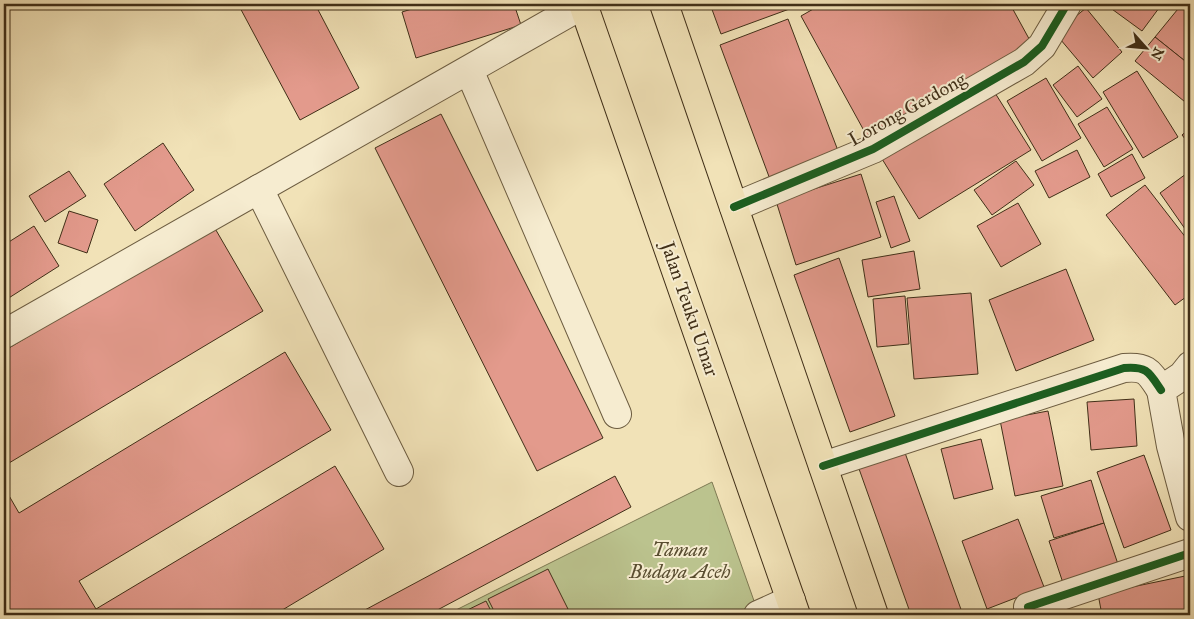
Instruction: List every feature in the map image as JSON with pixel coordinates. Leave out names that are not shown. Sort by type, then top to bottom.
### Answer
[{"type":"highway","name":"Jalan Teuku Umar","points":[[584,4],[793,607]]},
{"type":"highway","points":[[664,4],[874,615]]},
{"type":"street","points":[[4,334],[584,4]]},
{"type":"street","name":"Lorong Gerdong","points":[[734,207],[873,149],[1024,62],[1042,46],[1067,4]]},
{"type":"street","points":[[469,70],[617,414]]},
{"type":"street","points":[[259,189],[399,472]]},
{"type":"street","points":[[1161,390],[1182,376],[1190,366]]},
{"type":"street","points":[[823,466],[1124,368],[1137,367],[1148,371],[1161,390],[1171,446],[1190,517]]},
{"type":"street","points":[[1028,608],[1190,553]]},
{"type":"street","points":[[758,615],[793,607]]},
{"type":"green space","name":"Taman Budaya Aceh","points":[[712,482],[759,615],[446,615]]},
{"type":"building","points":[[238,4],[315,4],[359,88],[300,120]]},
{"type":"building","points":[[428,4],[514,4],[521,25],[416,58],[402,12]]},
{"type":"building","points":[[710,4],[803,4],[721,34]]},
{"type":"building","points":[[822,4],[1010,4],[1033,46],[868,138],[801,16]]},
{"type":"building","points":[[1105,4],[1162,4],[1142,31]]},
{"type":"building","points":[[1182,4],[1190,5],[1190,65],[1155,37]]},
{"type":"building","points":[[1086,8],[1122,52],[1093,78],[1055,33]]},
{"type":"building","points":[[788,19],[840,156],[771,182],[720,45]]},
{"type":"building","points":[[1155,37],[1190,65],[1190,106],[1135,61]]},
{"type":"building","points":[[1078,66],[1102,99],[1077,117],[1053,85]]},
{"type":"building","points":[[1137,71],[1178,137],[1143,158],[1103,92]]},
{"type":"building","points":[[1046,78],[1081,138],[1042,161],[1007,101]]},
{"type":"building","points":[[990,85],[1031,150],[919,219],[879,154]]},
{"type":"building","points":[[1107,107],[1133,149],[1104,167],[1078,124]]},
{"type":"building","points":[[441,114],[603,438],[537,471],[375,148]]},
{"type":"building","points":[[1190,128],[1190,145],[1182,135]]},
{"type":"building","points":[[163,143],[194,190],[135,231],[104,184]]},
{"type":"building","points":[[1077,150],[1090,177],[1049,198],[1035,171]]},
{"type":"building","points":[[1132,154],[1145,178],[1111,197],[1098,174]]},
{"type":"building","points":[[1016,161],[1034,185],[992,215],[974,190]]},
{"type":"building","points":[[69,171],[86,196],[45,222],[29,196]]},
{"type":"building","points":[[1190,171],[1190,236],[1160,193]]},
{"type":"building","points":[[861,174],[881,237],[796,265],[776,201]]},
{"type":"building","points":[[1145,185],[1190,243],[1190,294],[1175,305],[1106,215]]},
{"type":"building","points":[[894,196],[910,241],[891,248],[876,202]]},
{"type":"building","points":[[1018,203],[1041,244],[1001,267],[977,226]]},
{"type":"building","points":[[69,211],[98,220],[87,253],[58,243]]},
{"type":"building","points":[[213,225],[263,311],[4,466],[4,351]]},
{"type":"building","points":[[34,226],[59,266],[4,301],[4,245]]},
{"type":"building","points":[[914,251],[920,289],[868,297],[862,260]]},
{"type":"building","points":[[839,258],[895,416],[850,432],[794,275]]},
{"type":"building","points":[[1066,269],[1094,340],[1016,371],[989,300]]},
{"type":"building","points":[[971,293],[978,374],[914,379],[907,298]]},
{"type":"building","points":[[905,296],[909,344],[877,347],[873,299]]},
{"type":"building","points":[[285,352],[331,430],[79,581],[96,609],[335,466],[384,549],[274,615],[4,615],[4,487],[19,513]]},
{"type":"building","points":[[1134,399],[1137,446],[1091,450],[1087,402]]},
{"type":"building","points":[[1048,411],[1063,486],[1015,496],[1000,420]]},
{"type":"building","points":[[981,439],[993,489],[954,499],[941,449]]},
{"type":"building","points":[[1190,441],[1190,477],[1175,450]]},
{"type":"building","points":[[904,450],[963,615],[911,615],[858,466]]},
{"type":"building","points":[[1144,455],[1171,530],[1124,548],[1097,472]]},
{"type":"building","points":[[615,476],[631,507],[428,615],[365,615],[363,611]]},
{"type":"building","points":[[1091,480],[1104,523],[1054,538],[1041,496]]},
{"type":"building","points":[[1018,519],[1044,587],[987,609],[962,541]]},
{"type":"building","points":[[1104,523],[1120,570],[1065,589],[1049,541]]},
{"type":"building","points":[[548,569],[568,609],[556,615],[496,615],[488,599]]},
{"type":"building","points":[[1190,575],[1190,615],[1102,615],[1098,594]]},
{"type":"building","points":[[486,601],[493,615],[457,615]]},
{"type":"building","points":[[1059,604],[1061,615],[995,615]]},
{"type":"cycle path","points":[[734,207],[873,149],[1024,62],[1042,46],[1067,4]]},
{"type":"cycle path","points":[[823,466],[1124,368],[1143,369],[1161,390]]},
{"type":"cycle path","points":[[1028,607],[1190,553]]}]
